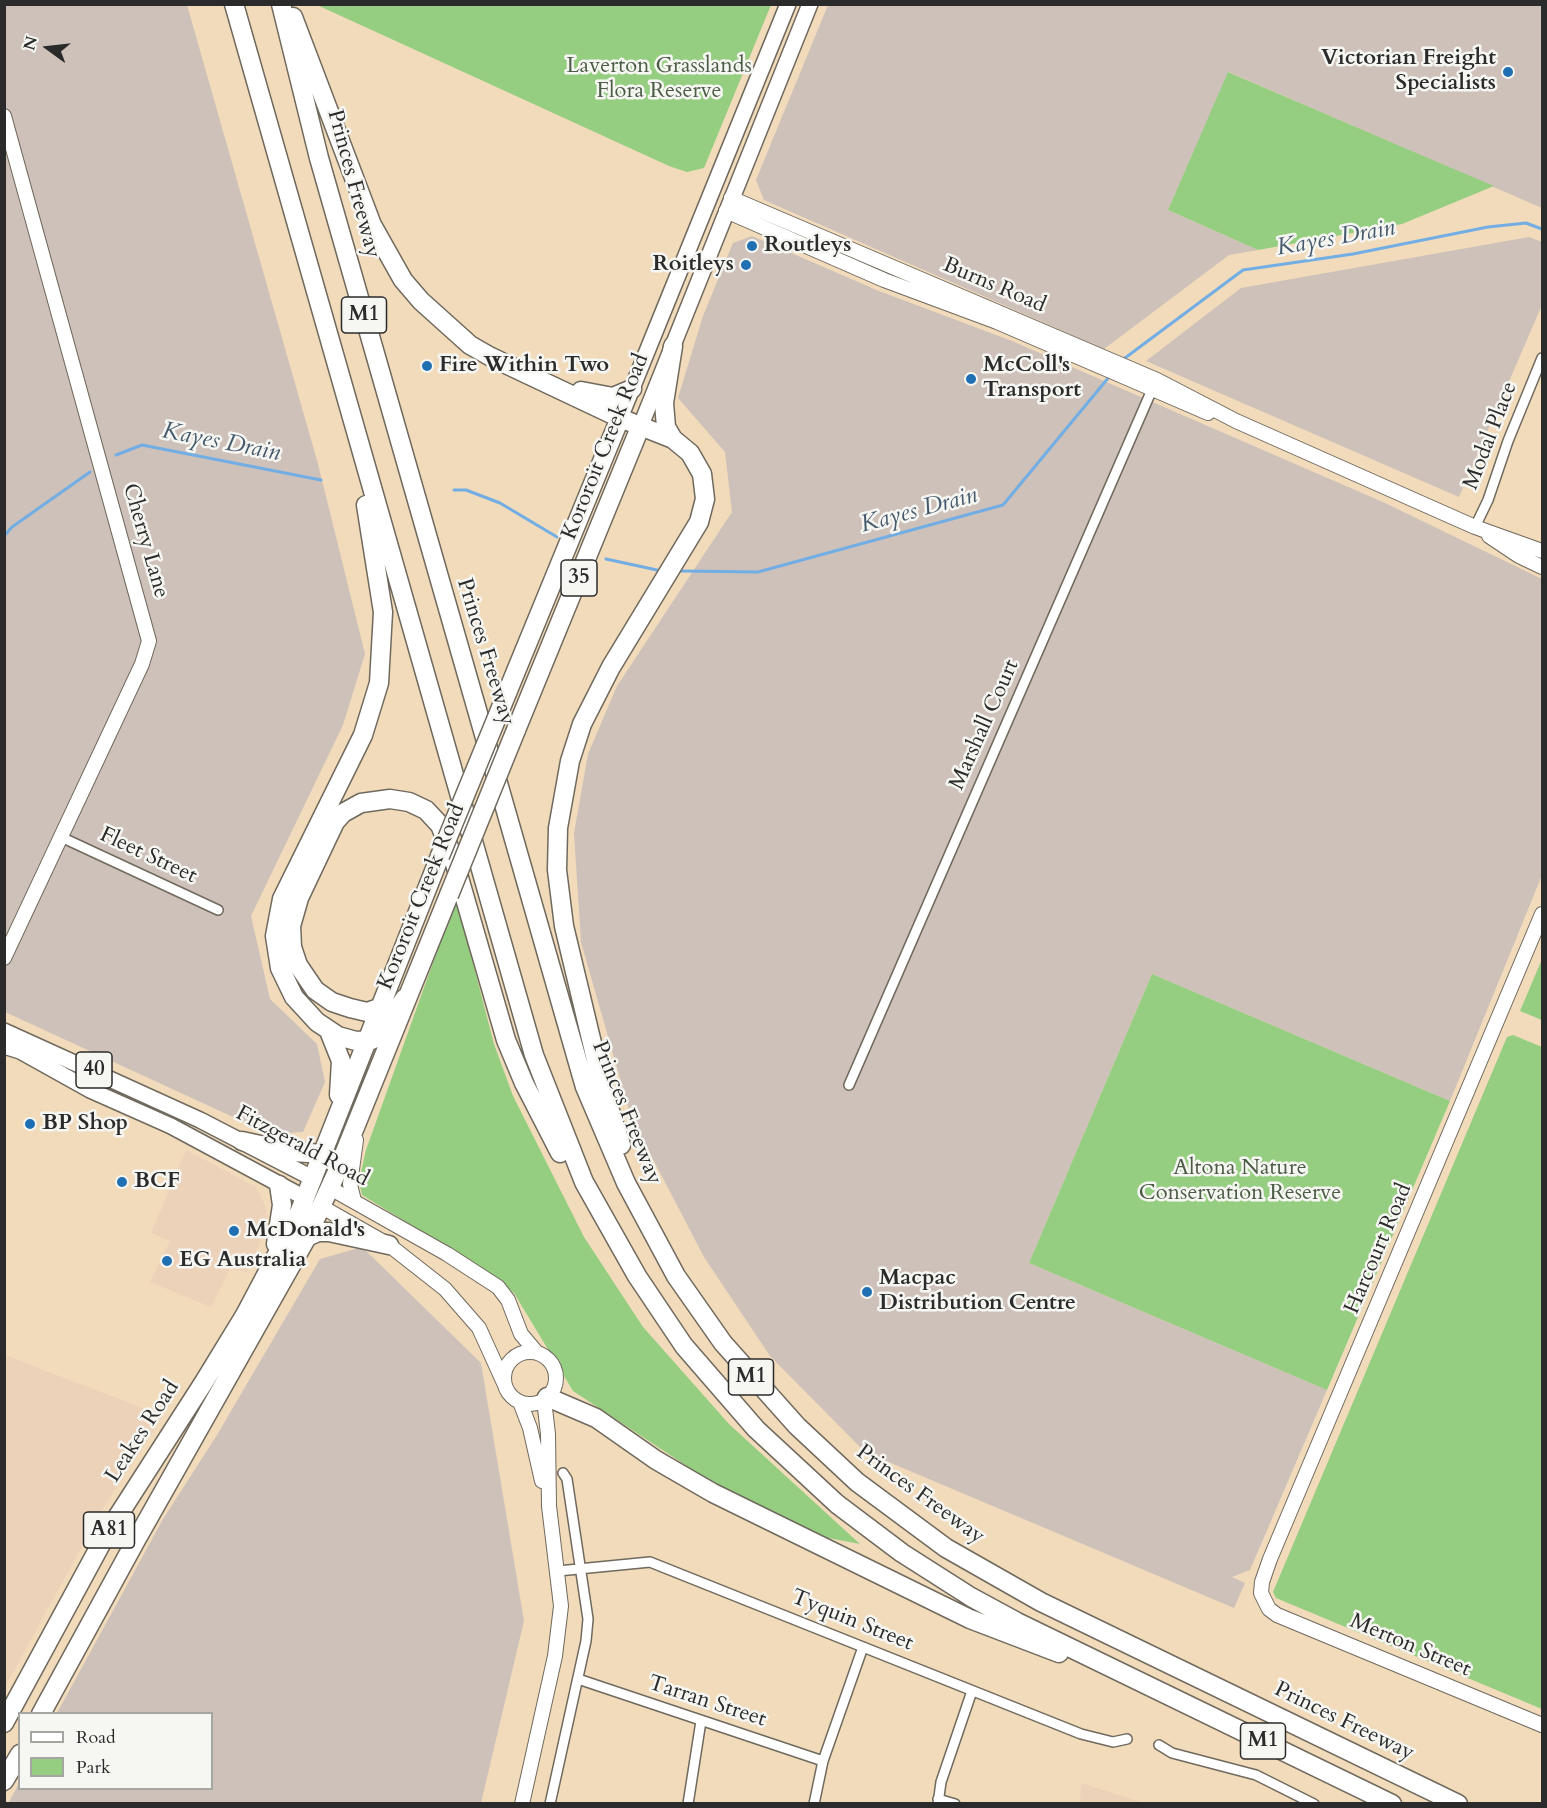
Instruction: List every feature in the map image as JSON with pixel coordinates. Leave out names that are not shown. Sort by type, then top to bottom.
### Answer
[{"type":"highway","name":"M1","points":[[234,4],[534,1055],[584,1182],[615,1240],[667,1322],[719,1388],[756,1429],[802,1474],[857,1520],[917,1564],[971,1597],[1134,1679],[1392,1803]]},
{"type":"highway","name":"Princes Freeway","points":[[281,4],[322,169],[585,1087],[612,1153],[665,1256],[723,1343],[771,1399],[857,1482],[923,1532],[969,1562],[1041,1602],[1458,1803]]},
{"type":"highway","points":[[287,4],[303,39],[359,195],[372,225],[403,280],[435,316],[470,345],[547,385],[673,439],[690,453],[702,474],[705,487],[704,510],[693,535],[591,705],[570,761],[561,806],[558,845],[564,926],[600,1078],[623,1150],[665,1256]]},
{"type":"highway","points":[[274,146],[366,502],[383,612],[382,664],[375,701],[366,729],[285,892],[276,923],[277,954],[286,983],[304,1011],[329,1031],[346,1039],[366,1041],[381,1032],[405,998]]},
{"type":"highway","points":[[673,346],[665,389],[664,418],[673,439]]},
{"type":"highway","points":[[547,385],[608,396],[632,388]]},
{"type":"highway","name":"Kororoit Creek Road","points":[[305,1198],[324,1154],[378,1008],[620,418]]},
{"type":"highway","name":"Kororoit Creek Road","points":[[322,1207],[405,998],[641,425]]},
{"type":"highway","points":[[378,1008],[367,1012],[350,1008],[332,1002],[315,990],[298,965],[292,946],[291,926],[299,898],[324,840],[335,822],[344,813],[362,803],[390,799],[409,802],[426,810],[441,825],[464,891],[501,1022],[524,1083],[587,1201],[667,1322]]},
{"type":"highway","points":[[329,1031],[341,1061],[336,1118]]},
{"type":"highway","points":[[242,1141],[292,1152],[324,1154]]},
{"type":"highway","name":"Fitzgerald Road","points":[[314,1179],[330,1188]]},
{"type":"highway","points":[[272,1263],[282,1205],[279,1185]]},
{"type":"highway","name":"Fitzgerald Road","points":[[305,1198],[322,1207]]},
{"type":"highway","name":"Leakes Road","points":[[4,1723],[107,1533],[204,1382],[272,1263],[305,1198]]},
{"type":"highway","name":"Leakes Road","points":[[42,1712],[322,1207]]},
{"type":"highway","points":[[307,1237],[318,1232],[329,1232],[357,1236],[389,1245]]},
{"type":"highway","points":[[545,1399],[596,1418],[656,1460],[713,1493],[936,1602],[1032,1644],[1134,1679]]},
{"type":"highway","points":[[4,1781],[18,1757]]},
{"type":"main road","name":"Kororoit Creek Road","points":[[620,418],[788,4]]},
{"type":"main road","name":"Kororoit Creek Road","points":[[641,425],[810,4]]},
{"type":"main road","points":[[710,196],[729,205]]},
{"type":"main road","name":"Fitzgerald Road","points":[[4,1031],[109,1077],[242,1141],[314,1179]]},
{"type":"main road","name":"Fitzgerald Road","points":[[4,1046],[21,1052],[90,1090],[171,1126],[305,1198]]},
{"type":"street","name":"Cherry Lane","points":[[4,116],[149,641],[142,664],[4,958]]},
{"type":"street","name":"Burns Road","points":[[729,205],[794,225],[966,304],[1474,527],[1542,550]]},
{"type":"street","name":"Burns Road","points":[[729,205],[783,236],[884,280],[966,304]]},
{"type":"street","points":[[783,236],[794,225]]},
{"type":"street","name":"Modal Place","points":[[1474,527],[1488,500],[1508,441],[1542,358]]},
{"type":"street","name":"Marshall Court","points":[[849,1085],[1154,385]]},
{"type":"street","name":"Burns Road","points":[[1474,527],[1518,556],[1542,567]]},
{"type":"street","name":"Fleet Street","points":[[61,837],[218,910]]},
{"type":"street","name":"Harcourt Road","points":[[1264,1602],[1262,1582],[1270,1559],[1542,914]]},
{"type":"street","points":[[354,1201],[350,1184],[358,1120]]},
{"type":"street","name":"Fitzgerald Road","points":[[330,1188],[447,1254],[498,1287],[508,1300],[521,1334],[537,1353]]},
{"type":"street","name":"Fitzgerald Road","points":[[322,1207],[389,1245],[418,1266],[456,1299],[479,1328],[504,1383]]},
{"type":"street","points":[[524,1353],[537,1353],[550,1363],[555,1374],[554,1387],[545,1399],[532,1404],[520,1402],[510,1395],[504,1383],[505,1370],[512,1359],[524,1353]]},
{"type":"street","points":[[545,1399],[549,1506]]},
{"type":"street","points":[[520,1402],[530,1428],[549,1506],[561,1606],[559,1631],[522,1803]]},
{"type":"street","points":[[550,1803],[578,1679],[588,1619],[567,1479],[563,1473]]},
{"type":"street","name":"Tyquin Street","points":[[558,1571],[650,1562],[1081,1734],[1113,1742],[1127,1739]]},
{"type":"street","name":"Merton Street","points":[[1264,1602],[1277,1615],[1542,1725]]},
{"type":"street","points":[[814,1803],[824,1761],[863,1647]]},
{"type":"street","name":"Tarran Street","points":[[578,1679],[824,1761]]},
{"type":"street","points":[[955,1803],[938,1801],[944,1774],[972,1691]]},
{"type":"street","points":[[688,1803],[701,1721]]},
{"type":"street","points":[[1159,1745],[1172,1753],[1256,1775],[1314,1803]]},
{"type":"shaded area","points":[[5,5],[187,5],[318,464],[365,654],[343,725],[251,916],[270,999],[317,1044],[325,1082],[303,1132],[270,1134],[5,1012]]},
{"type":"shaded area","points":[[828,5],[1542,5],[1542,208],[1229,72],[1168,210],[1258,250],[1229,255],[1104,349],[764,200],[756,180]]},
{"type":"shaded area","points":[[752,236],[879,291],[1012,341],[1385,503],[1542,579],[1542,875],[1450,1101],[1152,974],[1029,1263],[1327,1390],[1250,1570],[1232,1577],[1245,1583],[1234,1608],[865,1452],[770,1356],[704,1257],[631,1117],[581,942],[574,833],[588,754],[617,686],[732,512],[725,452],[678,398],[703,316],[733,243]]},
{"type":"shaded area","points":[[1529,237],[1542,242],[1542,305],[1459,497],[1146,361],[1241,288]]},
{"type":"shaded area","points":[[186,1150],[256,1187],[265,1205],[268,1223],[247,1273],[231,1267],[211,1307],[150,1282],[170,1241],[151,1233]]},
{"type":"shaded area","points":[[362,1247],[481,1363],[524,1621],[481,1803],[8,1804],[18,1785],[18,1790],[213,1790],[213,1712],[58,1712],[163,1519],[217,1435],[320,1259]]},
{"type":"shaded area","points":[[5,1355],[163,1416],[102,1510],[5,1687]]},
{"type":"shaded area","points":[[1081,1783],[1144,1803],[1080,1803]]},
{"type":"green space","name":"Laverton Grasslands Flora Reserve","points":[[317,5],[771,5],[704,168],[687,172],[669,166]]},
{"type":"green space","points":[[1228,72],[1494,186],[1402,224],[1258,250],[1168,210]]},
{"type":"green space","points":[[456,898],[494,1044],[513,1096],[584,1237],[643,1327],[729,1424],[860,1544],[823,1537],[711,1482],[573,1391],[514,1293],[494,1276],[362,1195],[359,1181],[366,1150]]},
{"type":"green space","points":[[1542,959],[1542,1020],[1520,1011]]},
{"type":"green space","name":"Altona Nature Conservation Reserve","points":[[1152,974],[1450,1101],[1327,1390],[1029,1263]]},
{"type":"green space","points":[[1513,1035],[1542,1047],[1542,1709],[1276,1598],[1273,1592],[1507,1037]]},
{"type":"waterway","name":"Kayes Drain","points":[[1125,358],[1243,270],[1353,254],[1488,227],[1526,223],[1542,229]]},
{"type":"waterway","name":"Kayes Drain","points":[[681,571],[758,572],[1003,505],[1109,377]]},
{"type":"waterway","name":"Kayes Drain","points":[[116,455],[142,445],[321,480]]},
{"type":"waterway","name":"Kayes Drain","points":[[4,536],[12,527],[90,472]]},
{"type":"waterway","name":"Kayes Drain","points":[[454,490],[466,490],[500,503],[557,537]]},
{"type":"waterway","name":"Kayes Drain","points":[[606,559],[657,570]]},
{"type":"place","name":"Victorian Freight Specialists","points":[[1508,72]]},
{"type":"place","name":"Routleys","points":[[752,246]]},
{"type":"place","name":"Roitleys","points":[[746,265]]},
{"type":"place","name":"Fire Within Two","points":[[427,366]]},
{"type":"place","name":"McColl's Transport","points":[[971,379]]},
{"type":"place","name":"BP Shop","points":[[30,1124]]},
{"type":"place","name":"BCF","points":[[122,1182]]},
{"type":"place","name":"McDonald's","points":[[234,1231]]},
{"type":"place","name":"EG Australia","points":[[167,1261]]},
{"type":"place","name":"Macpac Distribution Centre","points":[[867,1292]]}]
